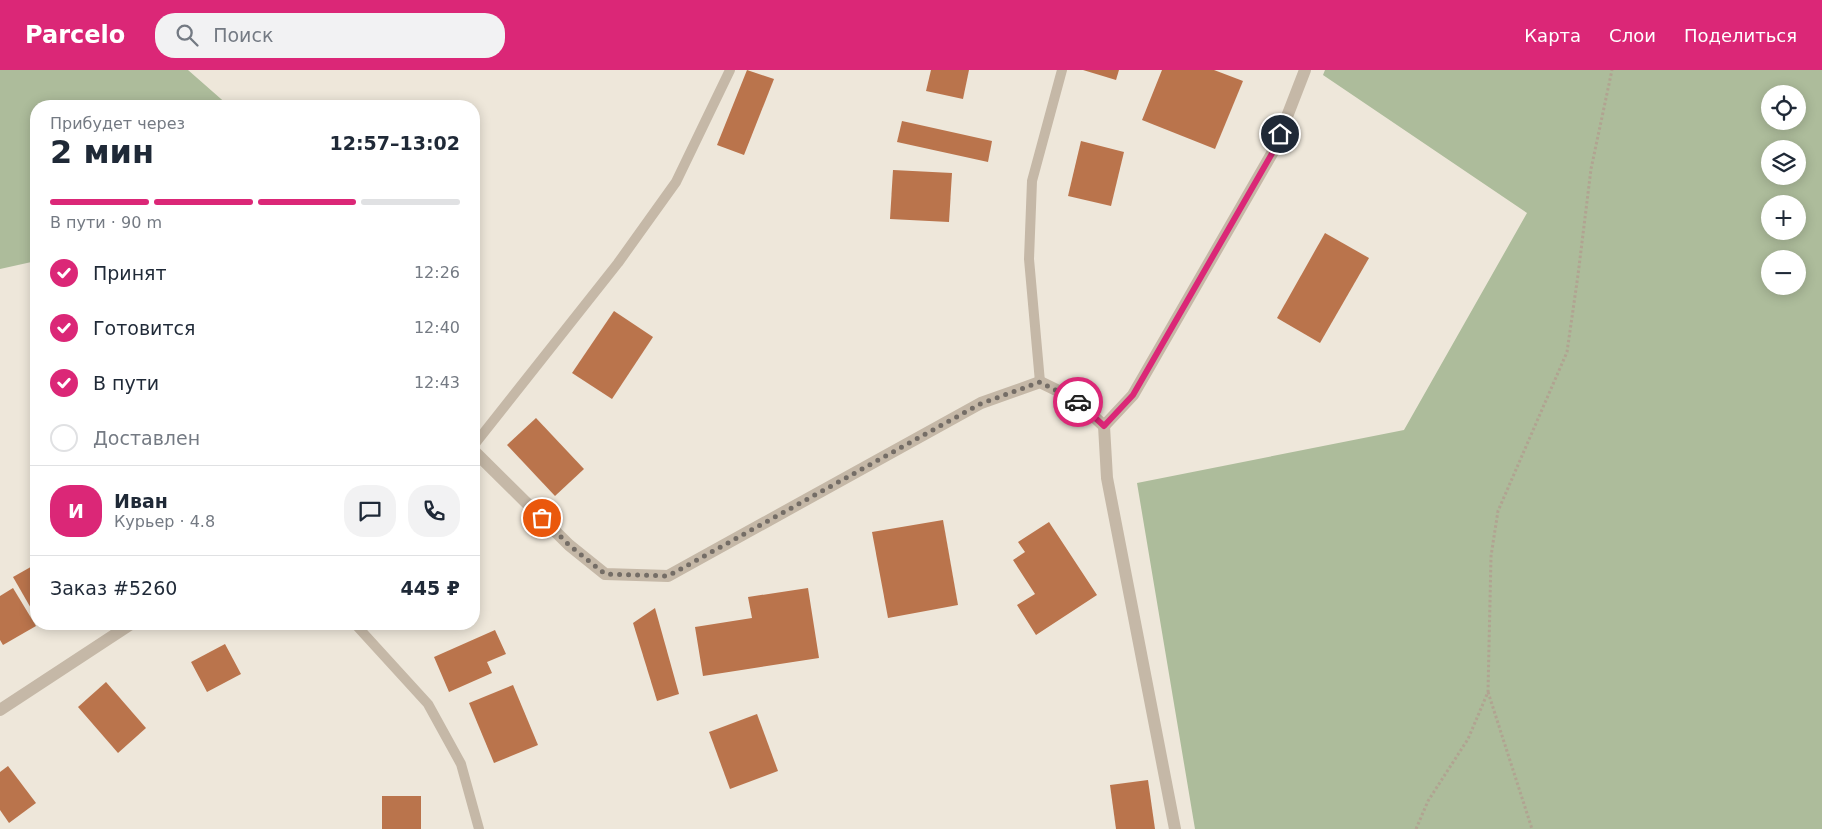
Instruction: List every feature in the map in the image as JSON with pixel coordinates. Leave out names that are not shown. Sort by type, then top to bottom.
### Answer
[{"type":"street","points":[[1104,426],[1133,395],[1274,150],[1305,70]]},
{"type":"street","points":[[480,457],[569,545],[605,574],[668,576],[980,404],[1040,382],[1075,400],[1104,426],[1107,478],[1175,829]]},
{"type":"street","points":[[0,710],[122,630]]},
{"type":"lane","points":[[480,437],[618,263],[676,182],[730,70]]},
{"type":"lane","points":[[1040,382],[1029,258],[1032,181],[1062,70]]},
{"type":"lane","points":[[360,630],[428,704],[460,764],[480,829]]},
{"type":"path","points":[[1532,829],[1488,692],[1491,556],[1498,511],[1567,352],[1591,169],[1612,70]]},
{"type":"path","points":[[1416,829],[1428,801],[1468,739],[1488,692]]},
{"type":"green space","points":[[0,70],[188,70],[222,100],[30,100],[30,262],[0,269]]},
{"type":"green space","points":[[1325,70],[1822,70],[1822,829],[1195,829],[1137,483],[1404,430],[1527,213],[1323,75]]},
{"type":"building","points":[[747,70],[774,79],[744,155],[717,145]]},
{"type":"building","points":[[931,70],[969,70],[963,99],[926,91]]},
{"type":"building","points":[[1083,70],[1119,70],[1116,80]]},
{"type":"building","points":[[1162,70],[1214,70],[1243,81],[1215,149],[1142,120]]},
{"type":"building","points":[[902,121],[992,141],[988,162],[897,142]]},
{"type":"building","points":[[1081,141],[1124,152],[1111,206],[1068,196]]},
{"type":"building","points":[[893,170],[952,173],[949,222],[890,219]]},
{"type":"building","points":[[1325,233],[1369,258],[1320,343],[1277,318]]},
{"type":"building","points":[[614,311],[653,337],[612,399],[572,373]]},
{"type":"building","points":[[536,418],[584,469],[555,496],[507,445]]},
{"type":"building","points":[[943,520],[958,605],[888,618],[872,532]]},
{"type":"building","points":[[1049,522],[1097,595],[1036,635],[1017,605],[1035,594],[1013,560],[1025,552],[1018,542]]},
{"type":"building","points":[[30,567],[30,607],[13,577]]},
{"type":"building","points":[[13,588],[30,616],[30,629],[3,645],[0,640],[0,596]]},
{"type":"building","points":[[808,588],[819,658],[703,676],[695,627],[752,618],[748,597]]},
{"type":"building","points":[[655,608],[679,694],[657,701],[633,623]]},
{"type":"building","points":[[495,630],[506,654],[487,662],[492,673],[449,692],[434,657]]},
{"type":"building","points":[[225,644],[241,674],[207,692],[191,662]]},
{"type":"building","points":[[106,682],[146,728],[118,753],[78,707]]},
{"type":"building","points":[[513,685],[538,745],[494,763],[469,703]]},
{"type":"building","points":[[757,714],[778,771],[730,789],[709,732]]},
{"type":"building","points":[[8,766],[36,803],[9,823],[0,810],[0,772]]},
{"type":"building","points":[[1148,780],[1155,829],[1116,829],[1110,785]]},
{"type":"building","points":[[382,796],[421,796],[421,829],[382,829]]},
{"type":"way so far","points":[[542,518],[569,545],[605,574],[668,576],[980,404],[1040,382],[1078,402]]},
{"type":"route","points":[[1078,402],[1104,426],[1133,395],[1274,150],[1280,134]]}]
